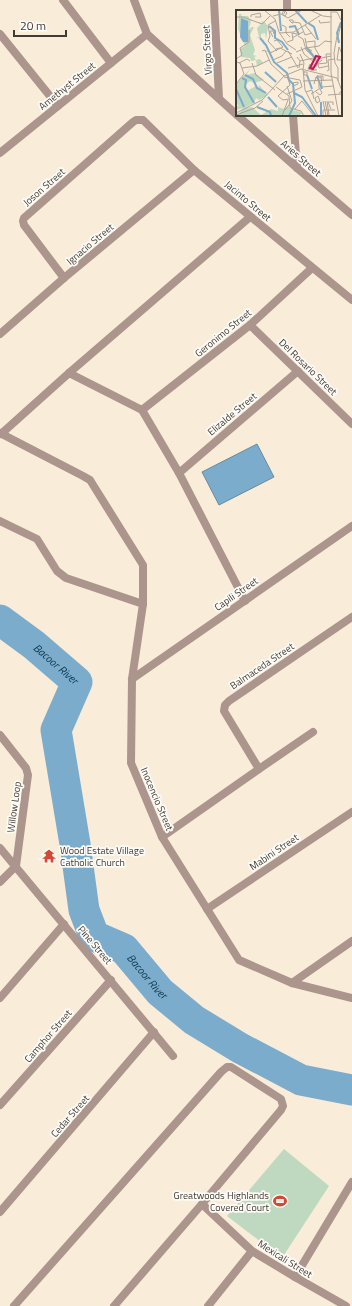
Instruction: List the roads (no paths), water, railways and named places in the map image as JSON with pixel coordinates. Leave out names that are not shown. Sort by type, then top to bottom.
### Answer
[{"type":"street","points":[[63,0],[111,63]]},
{"type":"street","points":[[134,0],[147,34]]},
{"type":"street","name":"Virgo Street","points":[[214,0],[219,98]]},
{"type":"street","points":[[286,0],[287,10]]},
{"type":"street","points":[[0,34],[58,106]]},
{"type":"street","name":"Amethyst Street","points":[[0,153],[147,34]]},
{"type":"street","name":"Aries Street","points":[[147,34],[236,114]]},
{"type":"street","name":"Aries Street","points":[[238,116],[351,214]]},
{"type":"street","points":[[293,116],[297,168]]},
{"type":"street","name":"Jacinto Street","points":[[133,122],[136,120],[143,120],[194,170],[352,300]]},
{"type":"street","name":"Joson Street","points":[[64,278],[24,224],[24,218],[133,122]]},
{"type":"street","name":"Ignacio Street","points":[[0,334],[64,278],[194,170]]},
{"type":"street","points":[[1,433],[250,217]]},
{"type":"street","name":"Geronimo Street","points":[[142,410],[250,325],[312,268]]},
{"type":"street","name":"Del Rosario Street","points":[[250,325],[352,424]]},
{"type":"street","name":"Elizalde Street","points":[[179,472],[298,370]]},
{"type":"street","points":[[69,373],[142,410],[179,472],[245,601]]},
{"type":"street","name":"Inocencio Street","points":[[1,433],[90,480],[143,565],[143,604],[132,679],[132,763],[162,837],[238,960],[292,983],[352,998]]},
{"type":"street","points":[[0,521],[37,539],[57,571],[66,578],[143,604]]},
{"type":"street","name":"Capili Street","points":[[132,679],[352,526]]},
{"type":"street","name":"Balmaceda Street","points":[[259,769],[224,711],[225,705],[352,617]]},
{"type":"street","points":[[162,837],[313,732]]},
{"type":"street","name":"Willow Loop","points":[[0,736],[28,772],[16,866]]},
{"type":"street","name":"Mabini Street","points":[[207,909],[352,812]]},
{"type":"street","name":"Pine Street","points":[[0,848],[174,1056]]},
{"type":"street","points":[[0,882],[16,866]]},
{"type":"street","points":[[0,998],[64,924]]},
{"type":"street","points":[[292,983],[352,941]]},
{"type":"street","name":"Camphor Street","points":[[0,1105],[111,980]]},
{"type":"street","name":"Cedar Street","points":[[0,1212],[154,1032]]},
{"type":"street","points":[[14,1306],[221,1072],[227,1067],[231,1067],[281,1099],[283,1106],[202,1204],[114,1306]]},
{"type":"street","points":[[295,1277],[352,1182]]},
{"type":"street","name":"Mexicali Street","points":[[202,1204],[252,1250],[346,1306]]},
{"type":"street","points":[[208,1306],[252,1250]]},
{"type":"water","points":[[257,444],[274,477],[219,505],[202,472]]},
{"type":"waterway","name":"Bacoor River","points":[[0,620],[34,645],[77,682],[56,730],[75,844],[84,910],[94,936],[124,949],[160,992],[194,1020],[240,1048],[301,1080],[352,1090]]},
{"type":"place","name":"Wood Estate Village Catholic Church","points":[[49,856]]},
{"type":"place","name":"Greatwoods Highlands Covered Court","points":[[280,1201]]}]
